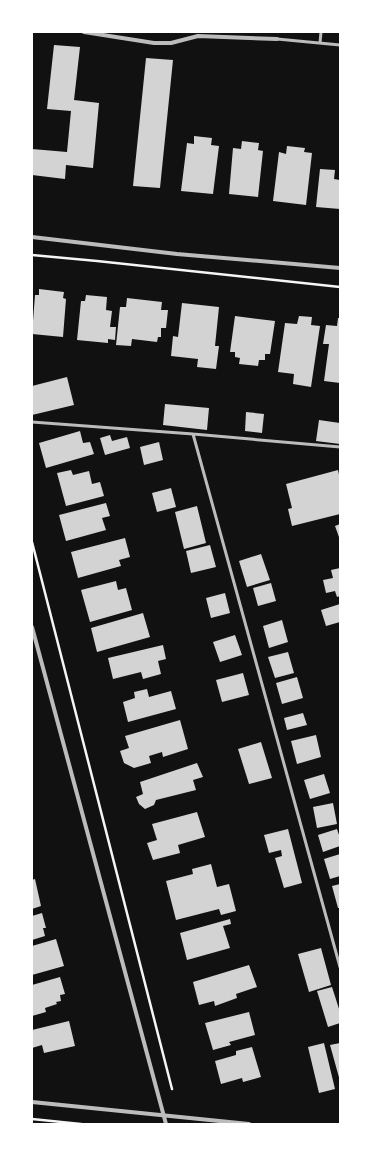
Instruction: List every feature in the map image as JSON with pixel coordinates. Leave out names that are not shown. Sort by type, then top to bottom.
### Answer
[{"type":"street","points":[[84,32],[154,43],[171,43],[198,36],[277,40]]},
{"type":"street","points":[[32,237],[177,254],[340,268]]},
{"type":"street","points":[[32,627],[166,1124]]},
{"type":"street","points":[[32,1102],[249,1124]]},
{"type":"lane","points":[[320,43],[321,32]]},
{"type":"lane","points":[[277,40],[340,45]]},
{"type":"lane","points":[[32,422],[340,447]]},
{"type":"lane","points":[[193,434],[340,966]]},
{"type":"path","points":[[32,256],[96,261],[340,287]]},
{"type":"path","points":[[32,542],[172,1089]]},
{"type":"path","points":[[32,1119],[80,1124]]},
{"type":"building","points":[[54,45],[80,47],[74,100],[99,103],[93,168],[66,165],[65,179],[32,175],[32,149],[67,152],[71,111],[47,109]]},
{"type":"building","points":[[146,58],[173,60],[160,188],[133,186]]},
{"type":"building","points":[[194,136],[212,138],[211,145],[219,146],[213,194],[181,191],[187,143],[194,144]]},
{"type":"building","points":[[242,141],[259,143],[258,150],[263,151],[258,197],[229,194],[233,148],[241,149]]},
{"type":"building","points":[[287,146],[305,148],[304,152],[312,153],[306,205],[273,201],[279,152],[286,154]]},
{"type":"building","points":[[320,169],[335,170],[334,179],[340,180],[340,209],[316,207]]},
{"type":"building","points":[[39,289],[64,292],[63,298],[66,299],[63,337],[32,334],[35,295],[39,295]]},
{"type":"building","points":[[86,295],[107,297],[106,310],[112,311],[110,327],[116,327],[115,340],[108,339],[108,343],[77,340],[81,301],[85,301]]},
{"type":"building","points":[[127,298],[162,302],[161,310],[168,310],[166,328],[161,328],[161,337],[158,337],[157,342],[132,339],[131,346],[116,345],[120,307],[126,307]]},
{"type":"building","points":[[182,303],[219,307],[215,346],[219,346],[216,369],[197,367],[198,359],[171,356],[173,336],[178,337]]},
{"type":"building","points":[[235,316],[275,321],[270,354],[265,354],[265,360],[259,360],[258,366],[239,364],[240,358],[235,357],[235,352],[230,352]]},
{"type":"building","points":[[299,316],[312,317],[311,325],[320,326],[311,387],[293,384],[294,374],[278,372],[285,323],[297,324]]},
{"type":"building","points":[[338,318],[340,318],[340,383],[324,381],[329,344],[323,344],[326,325],[337,326]]},
{"type":"building","points":[[67,377],[74,405],[32,415],[32,386]]},
{"type":"building","points":[[165,404],[209,408],[207,430],[163,425]]},
{"type":"building","points":[[246,412],[264,414],[262,433],[245,431]]},
{"type":"building","points":[[319,420],[340,423],[340,444],[316,441]]},
{"type":"building","points":[[80,431],[83,443],[90,442],[94,454],[46,468],[39,443]]},
{"type":"building","points":[[110,435],[112,441],[127,437],[130,448],[105,455],[100,438]]},
{"type":"building","points":[[159,442],[163,460],[144,465],[140,447]]},
{"type":"building","points":[[71,470],[73,475],[89,471],[92,484],[100,482],[104,496],[66,506],[57,473]]},
{"type":"building","points":[[338,470],[340,479],[340,514],[292,526],[288,509],[292,508],[286,484]]},
{"type":"building","points":[[171,488],[176,507],[157,512],[152,493]]},
{"type":"building","points":[[106,503],[110,516],[102,518],[106,530],[66,541],[59,515]]},
{"type":"building","points":[[197,506],[206,543],[184,549],[175,512]]},
{"type":"building","points":[[340,524],[340,540],[335,526]]},
{"type":"building","points":[[125,538],[130,557],[119,560],[121,566],[78,578],[71,552]]},
{"type":"building","points":[[210,545],[216,567],[191,573],[186,551]]},
{"type":"building","points":[[261,554],[270,580],[247,587],[239,561]]},
{"type":"building","points":[[340,568],[340,596],[337,597],[335,591],[326,593],[323,580],[333,578],[331,570]]},
{"type":"building","points":[[116,581],[118,590],[126,588],[132,610],[90,622],[81,590]]},
{"type":"building","points":[[271,583],[276,601],[258,606],[253,588]]},
{"type":"building","points":[[225,593],[230,613],[211,618],[206,598]]},
{"type":"building","points":[[340,604],[340,622],[326,626],[321,610]]},
{"type":"building","points":[[143,613],[150,637],[97,652],[91,628]]},
{"type":"building","points":[[282,620],[288,642],[269,648],[263,626]]},
{"type":"building","points":[[235,635],[242,655],[220,662],[213,642]]},
{"type":"building","points":[[163,645],[166,659],[158,661],[161,674],[143,679],[141,672],[113,679],[108,658]]},
{"type":"building","points":[[288,652],[294,673],[275,678],[268,657]]},
{"type":"building","points":[[243,673],[249,695],[222,702],[216,680]]},
{"type":"building","points":[[297,677],[303,698],[282,704],[276,683]]},
{"type":"building","points":[[147,689],[149,697],[171,691],[176,709],[128,722],[123,702],[135,698],[134,692]]},
{"type":"building","points":[[303,713],[307,725],[287,730],[284,718]]},
{"type":"building","points":[[180,720],[188,749],[163,757],[162,752],[149,756],[151,763],[134,768],[124,763],[120,751],[129,748],[125,736]]},
{"type":"building","points":[[316,735],[321,757],[297,764],[291,741]]},
{"type":"building","points":[[261,742],[272,778],[249,784],[238,749]]},
{"type":"building","points":[[197,763],[203,777],[193,780],[196,790],[156,800],[154,805],[145,809],[139,804],[136,797],[143,794],[140,782]]},
{"type":"building","points":[[324,774],[330,793],[310,799],[304,780]]},
{"type":"building","points":[[333,803],[337,824],[317,828],[313,807]]},
{"type":"building","points":[[197,812],[205,837],[178,845],[180,853],[153,860],[147,843],[157,840],[152,824]]},
{"type":"building","points":[[288,829],[302,883],[284,888],[275,858],[282,856],[281,850],[269,853],[264,835]]},
{"type":"building","points":[[337,829],[340,838],[340,846],[323,852],[318,835]]},
{"type":"building","points":[[340,854],[340,876],[330,879],[324,859]]},
{"type":"building","points":[[211,864],[217,887],[229,884],[236,911],[221,915],[219,909],[176,920],[166,881],[193,874],[192,869]]},
{"type":"building","points":[[35,879],[41,906],[32,909],[32,880]]},
{"type":"building","points":[[340,884],[340,908],[338,908],[332,886]]},
{"type":"building","points":[[42,913],[46,928],[43,928],[45,936],[32,940],[32,916]]},
{"type":"building","points":[[230,919],[231,924],[223,926],[230,948],[187,960],[180,933]]},
{"type":"building","points":[[56,939],[64,966],[32,975],[32,946]]},
{"type":"building","points":[[321,948],[331,985],[309,992],[298,954]]},
{"type":"building","points":[[249,965],[257,987],[236,994],[237,998],[215,1006],[214,1001],[199,1005],[193,982]]},
{"type":"building","points":[[60,977],[65,994],[60,995],[61,1001],[45,1008],[46,1012],[32,1016],[32,985]]},
{"type":"building","points":[[332,987],[340,1012],[340,1023],[328,1027],[317,991]]},
{"type":"building","points":[[249,1012],[255,1035],[229,1042],[231,1045],[213,1050],[205,1023]]},
{"type":"building","points":[[69,1021],[75,1046],[44,1053],[42,1045],[32,1048],[32,1030]]},
{"type":"building","points":[[324,1043],[335,1089],[319,1093],[308,1047]]},
{"type":"building","points":[[340,1043],[340,1081],[330,1045]]},
{"type":"building","points":[[252,1047],[261,1077],[243,1082],[242,1078],[221,1084],[215,1061],[236,1055],[236,1051]]}]
